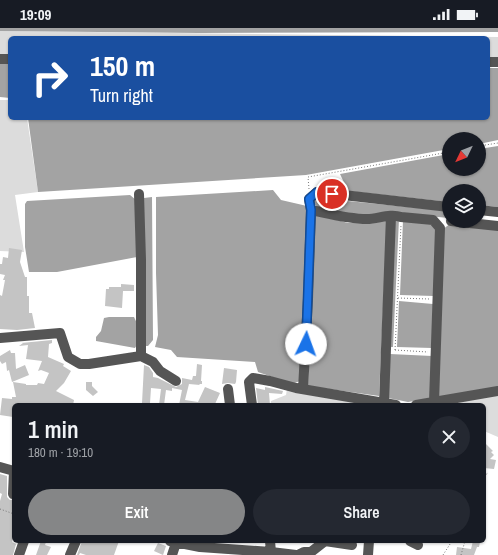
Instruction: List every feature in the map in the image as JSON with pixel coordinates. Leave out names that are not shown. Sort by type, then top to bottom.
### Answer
[{"type":"street","points":[[303,389],[311,210],[309,199],[317,192],[442,206]]},
{"type":"street","points":[[139,194],[141,356]]},
{"type":"street","points":[[311,210],[350,218],[368,219],[396,216],[433,220],[440,228],[434,402]]},
{"type":"street","points":[[486,211],[498,212]]},
{"type":"street","points":[[384,402],[391,350],[396,216]]},
{"type":"street","points":[[486,225],[498,226]]},
{"type":"street","points":[[0,338],[60,333],[68,357],[80,364],[141,356],[153,362],[160,371],[176,380]]},
{"type":"street","points":[[252,403],[248,386],[249,382],[253,378],[303,389],[388,403]]},
{"type":"street","points":[[228,389],[230,403]]},
{"type":"street","points":[[428,403],[498,391]]},
{"type":"street","points":[[0,467],[12,470]]},
{"type":"street","points":[[19,555],[23,543]]},
{"type":"street","points":[[70,555],[75,543]]},
{"type":"street","points":[[172,555],[173,543]]},
{"type":"street","points":[[187,543],[200,547],[297,555],[304,552],[310,552],[323,543]]},
{"type":"street","points":[[270,543],[271,552]]},
{"type":"street","points":[[339,543],[352,545]]},
{"type":"street","points":[[368,555],[369,543]]},
{"type":"path","points":[[486,145],[498,143]]},
{"type":"path","points":[[308,177],[442,153]]},
{"type":"path","points":[[396,216],[397,298],[391,350],[435,352]]},
{"type":"path","points":[[397,298],[437,300]]},
{"type":"path","points":[[0,510],[12,513]]},
{"type":"path","points":[[443,555],[451,543]]},
{"type":"path","points":[[461,555],[464,543]]},
{"type":"shaded area","points":[[0,28],[498,28],[498,32],[199,33],[0,31]]},
{"type":"shaded area","points":[[0,31],[415,36],[8,36],[8,54],[0,54]]},
{"type":"shaded area","points":[[490,37],[498,37],[498,59],[490,59]]},
{"type":"shaded area","points":[[0,63],[8,63],[8,98],[0,97]]},
{"type":"shaded area","points":[[490,68],[498,68],[498,140],[486,143],[486,132],[442,132],[442,150],[306,175],[38,192],[28,120],[490,120]]},
{"type":"shaded area","points":[[0,100],[8,100],[8,120],[27,120],[38,192],[15,195],[24,252],[0,251]]},
{"type":"shaded area","points":[[498,146],[498,207],[486,206],[486,184],[442,184],[442,201],[348,191],[340,174],[442,155],[442,176],[486,176],[486,148]]},
{"type":"shaded area","points":[[273,190],[281,200],[307,206],[300,381],[292,384],[258,372],[255,362],[177,357],[171,350],[155,347],[158,335],[156,197]]},
{"type":"shaded area","points":[[130,195],[136,200],[137,257],[57,272],[29,272],[25,247],[25,204],[27,201]]},
{"type":"shaded area","points":[[152,197],[153,340],[148,346],[144,346],[144,198]]},
{"type":"shaded area","points":[[317,198],[442,210],[442,217],[394,213],[351,217],[317,207],[313,202]]},
{"type":"shaded area","points":[[315,214],[348,223],[387,221],[379,396],[308,386]]},
{"type":"shaded area","points":[[394,218],[399,219],[393,347],[389,347]]},
{"type":"shaded area","points":[[403,220],[432,223],[438,230],[434,296],[400,295]]},
{"type":"shaded area","points":[[486,226],[498,227],[498,388],[437,397],[442,230],[445,228],[486,228]]},
{"type":"shaded area","points":[[399,301],[433,304],[432,348],[397,347]]},
{"type":"shaded area","points":[[134,317],[139,332],[138,341],[135,348],[96,341],[96,337],[101,331],[104,318]]},
{"type":"shaded area","points":[[390,354],[432,356],[431,398],[408,402],[388,398]]},
{"type":"shaded area","points":[[287,389],[371,403],[271,403],[271,401],[286,395]]},
{"type":"shaded area","points":[[498,394],[498,437],[486,432],[486,403],[441,403]]},
{"type":"building","points":[[9,248],[22,250],[20,262],[25,277],[27,277],[29,313],[32,313],[35,328],[17,330],[0,329],[0,295],[2,296],[5,280],[3,280],[5,275],[0,274],[0,264],[2,264],[3,257],[8,258]]},
{"type":"building","points":[[121,284],[134,285],[134,291],[123,291],[122,308],[105,306],[106,289],[109,289],[109,287],[121,287]]},
{"type":"building","points":[[52,340],[52,343],[49,344],[48,357],[64,364],[63,366],[71,371],[64,383],[56,391],[74,400],[73,403],[12,403],[12,417],[0,415],[2,398],[12,399],[12,397],[16,397],[13,382],[26,385],[37,385],[38,383],[44,384],[49,373],[41,370],[38,371],[42,361],[26,359],[28,345],[19,346],[23,343],[21,343]]},
{"type":"building","points":[[10,350],[11,353],[15,353],[16,369],[25,365],[29,375],[12,382],[9,370],[7,371],[6,362],[2,364],[0,361],[0,356]]},
{"type":"building","points":[[197,364],[202,365],[202,384],[189,384],[185,400],[198,402],[205,387],[220,393],[215,403],[179,403],[182,390],[172,388],[172,391],[166,390],[164,403],[159,403],[161,389],[151,388],[150,403],[142,403],[144,365],[149,367],[153,373],[153,377],[176,387],[182,384],[182,378],[192,380],[193,376],[196,376]]},
{"type":"building","points":[[224,368],[237,370],[235,384],[222,384]]},
{"type":"building","points":[[86,382],[92,382],[92,386],[98,392],[93,396],[86,390]]},
{"type":"building","points":[[265,387],[283,391],[282,394],[269,393],[270,403],[258,403],[256,388],[265,390]]},
{"type":"building","points":[[486,444],[493,451],[491,452],[494,455],[490,459],[496,460],[494,469],[486,468]]},
{"type":"building","points":[[0,474],[7,476],[7,497],[12,500],[12,543],[16,544],[13,555],[0,555],[0,501],[2,494],[0,493]]},
{"type":"building","points":[[40,543],[46,543],[45,545],[51,547],[47,555],[36,555]]},
{"type":"building","points":[[81,543],[118,543],[114,555],[86,555],[80,553],[77,555]]},
{"type":"building","points":[[158,543],[166,546],[163,555],[154,551]]},
{"type":"building","points":[[472,543],[480,543],[474,555],[456,555],[457,547],[471,549]]},
{"type":"route","points":[[306,344],[311,210],[309,199],[317,192],[332,194]]}]
